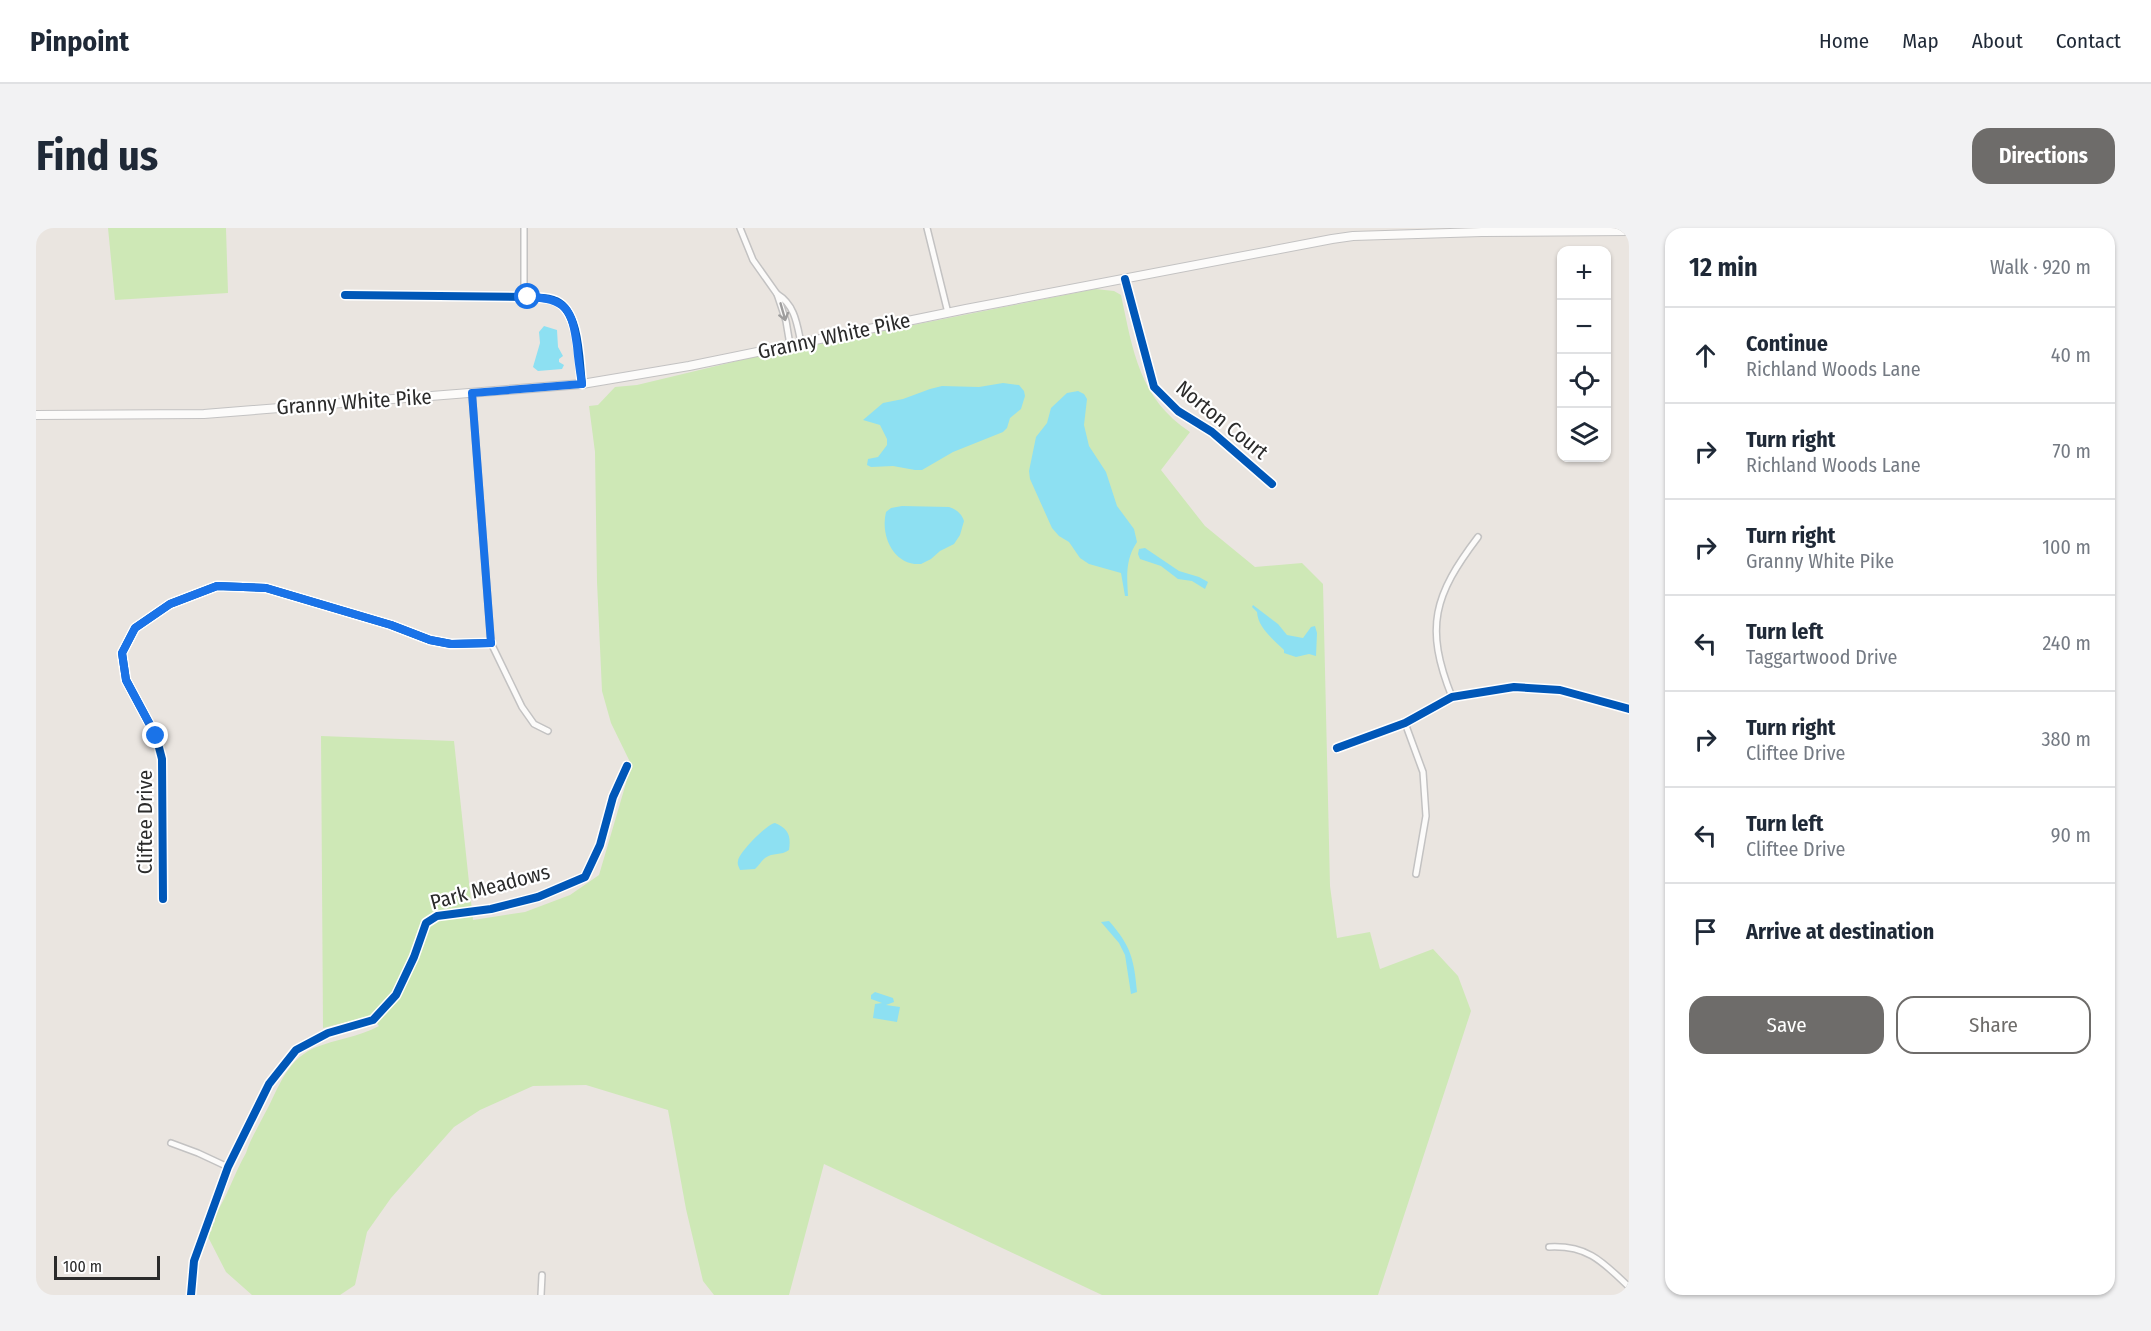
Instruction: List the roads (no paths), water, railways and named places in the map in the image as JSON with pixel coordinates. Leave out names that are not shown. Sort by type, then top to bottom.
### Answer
[{"type":"main road","name":"Granny White Pike","points":[[36,416],[204,414],[582,384],[695,365],[1353,232],[1629,231]]},
{"type":"street","points":[[524,228],[524,297]]},
{"type":"street","points":[[740,228],[753,260],[777,294],[786,321],[790,345]]},
{"type":"street","points":[[927,228],[948,313]]},
{"type":"street","name":"Norton Court","points":[[1125,279],[1154,387],[1178,411],[1212,432],[1272,484]]},
{"type":"street","points":[[777,294],[784,298],[793,310],[801,343]]},
{"type":"street","points":[[345,295],[552,299],[569,311],[574,325],[582,384]]},
{"type":"street","points":[[472,393],[491,643],[522,707],[534,724],[548,731]]},
{"type":"street","points":[[1452,697],[1440,668],[1435,633],[1442,593],[1458,564],[1478,537]]},
{"type":"street","name":"Cliftee Drive","points":[[163,899],[162,759],[156,736],[126,680],[122,653],[135,628],[170,604],[217,586],[266,588],[391,625],[430,640],[451,644],[491,643]]},
{"type":"street","points":[[1337,748],[1405,723],[1452,697],[1514,687],[1560,690],[1629,709]]},
{"type":"street","points":[[1405,723],[1424,772],[1426,816],[1416,874]]},
{"type":"street","name":"Park Meadows","points":[[191,1295],[194,1262],[228,1167],[269,1084],[296,1050],[328,1033],[373,1020],[396,995],[414,957],[426,923],[437,916],[491,909],[538,897],[585,877],[600,845],[613,797],[627,766]]},
{"type":"street","points":[[171,1143],[228,1167]]},
{"type":"street","points":[[1549,1246],[1565,1246],[1585,1251],[1612,1269],[1629,1287]]},
{"type":"street","points":[[541,1295],[542,1275]]},
{"type":"water","points":[[544,326],[557,330],[558,347],[563,356],[559,359],[559,362],[564,365],[562,369],[538,371],[533,367],[540,343],[539,332]]},
{"type":"water","points":[[1003,383],[1019,385],[1025,396],[1021,409],[1010,418],[1003,432],[953,452],[922,470],[867,465],[868,459],[878,457],[887,445],[887,439],[880,425],[863,420],[883,403],[942,386],[979,387]]},
{"type":"water","points":[[1078,391],[1087,399],[1084,425],[1089,446],[1106,472],[1117,506],[1134,529],[1137,542],[1129,562],[1128,596],[1125,596],[1121,573],[1089,564],[1080,558],[1069,542],[1052,528],[1030,479],[1029,471],[1036,437],[1047,423],[1051,408],[1067,393]]},
{"type":"water","points":[[902,506],[954,509],[964,521],[960,535],[954,544],[921,564],[903,560],[891,548],[885,531],[886,512],[891,508]]},
{"type":"water","points":[[1145,548],[1179,571],[1208,582],[1205,589],[1192,581],[1178,579],[1161,566],[1140,559],[1139,549]]},
{"type":"water","points":[[1253,605],[1278,624],[1287,635],[1303,638],[1311,627],[1315,626],[1316,656],[1309,654],[1296,657],[1284,653],[1284,650],[1263,628]]},
{"type":"water","points":[[775,823],[788,834],[789,850],[768,856],[755,869],[740,870],[738,862],[743,851],[760,833]]},
{"type":"water","points":[[1109,921],[1127,946],[1137,992],[1131,994],[1125,955],[1119,943],[1101,922]]},
{"type":"water","points":[[875,992],[893,998],[894,1002],[886,1005],[900,1007],[897,1022],[873,1018],[875,1004],[882,1003],[871,999],[871,995]]}]
